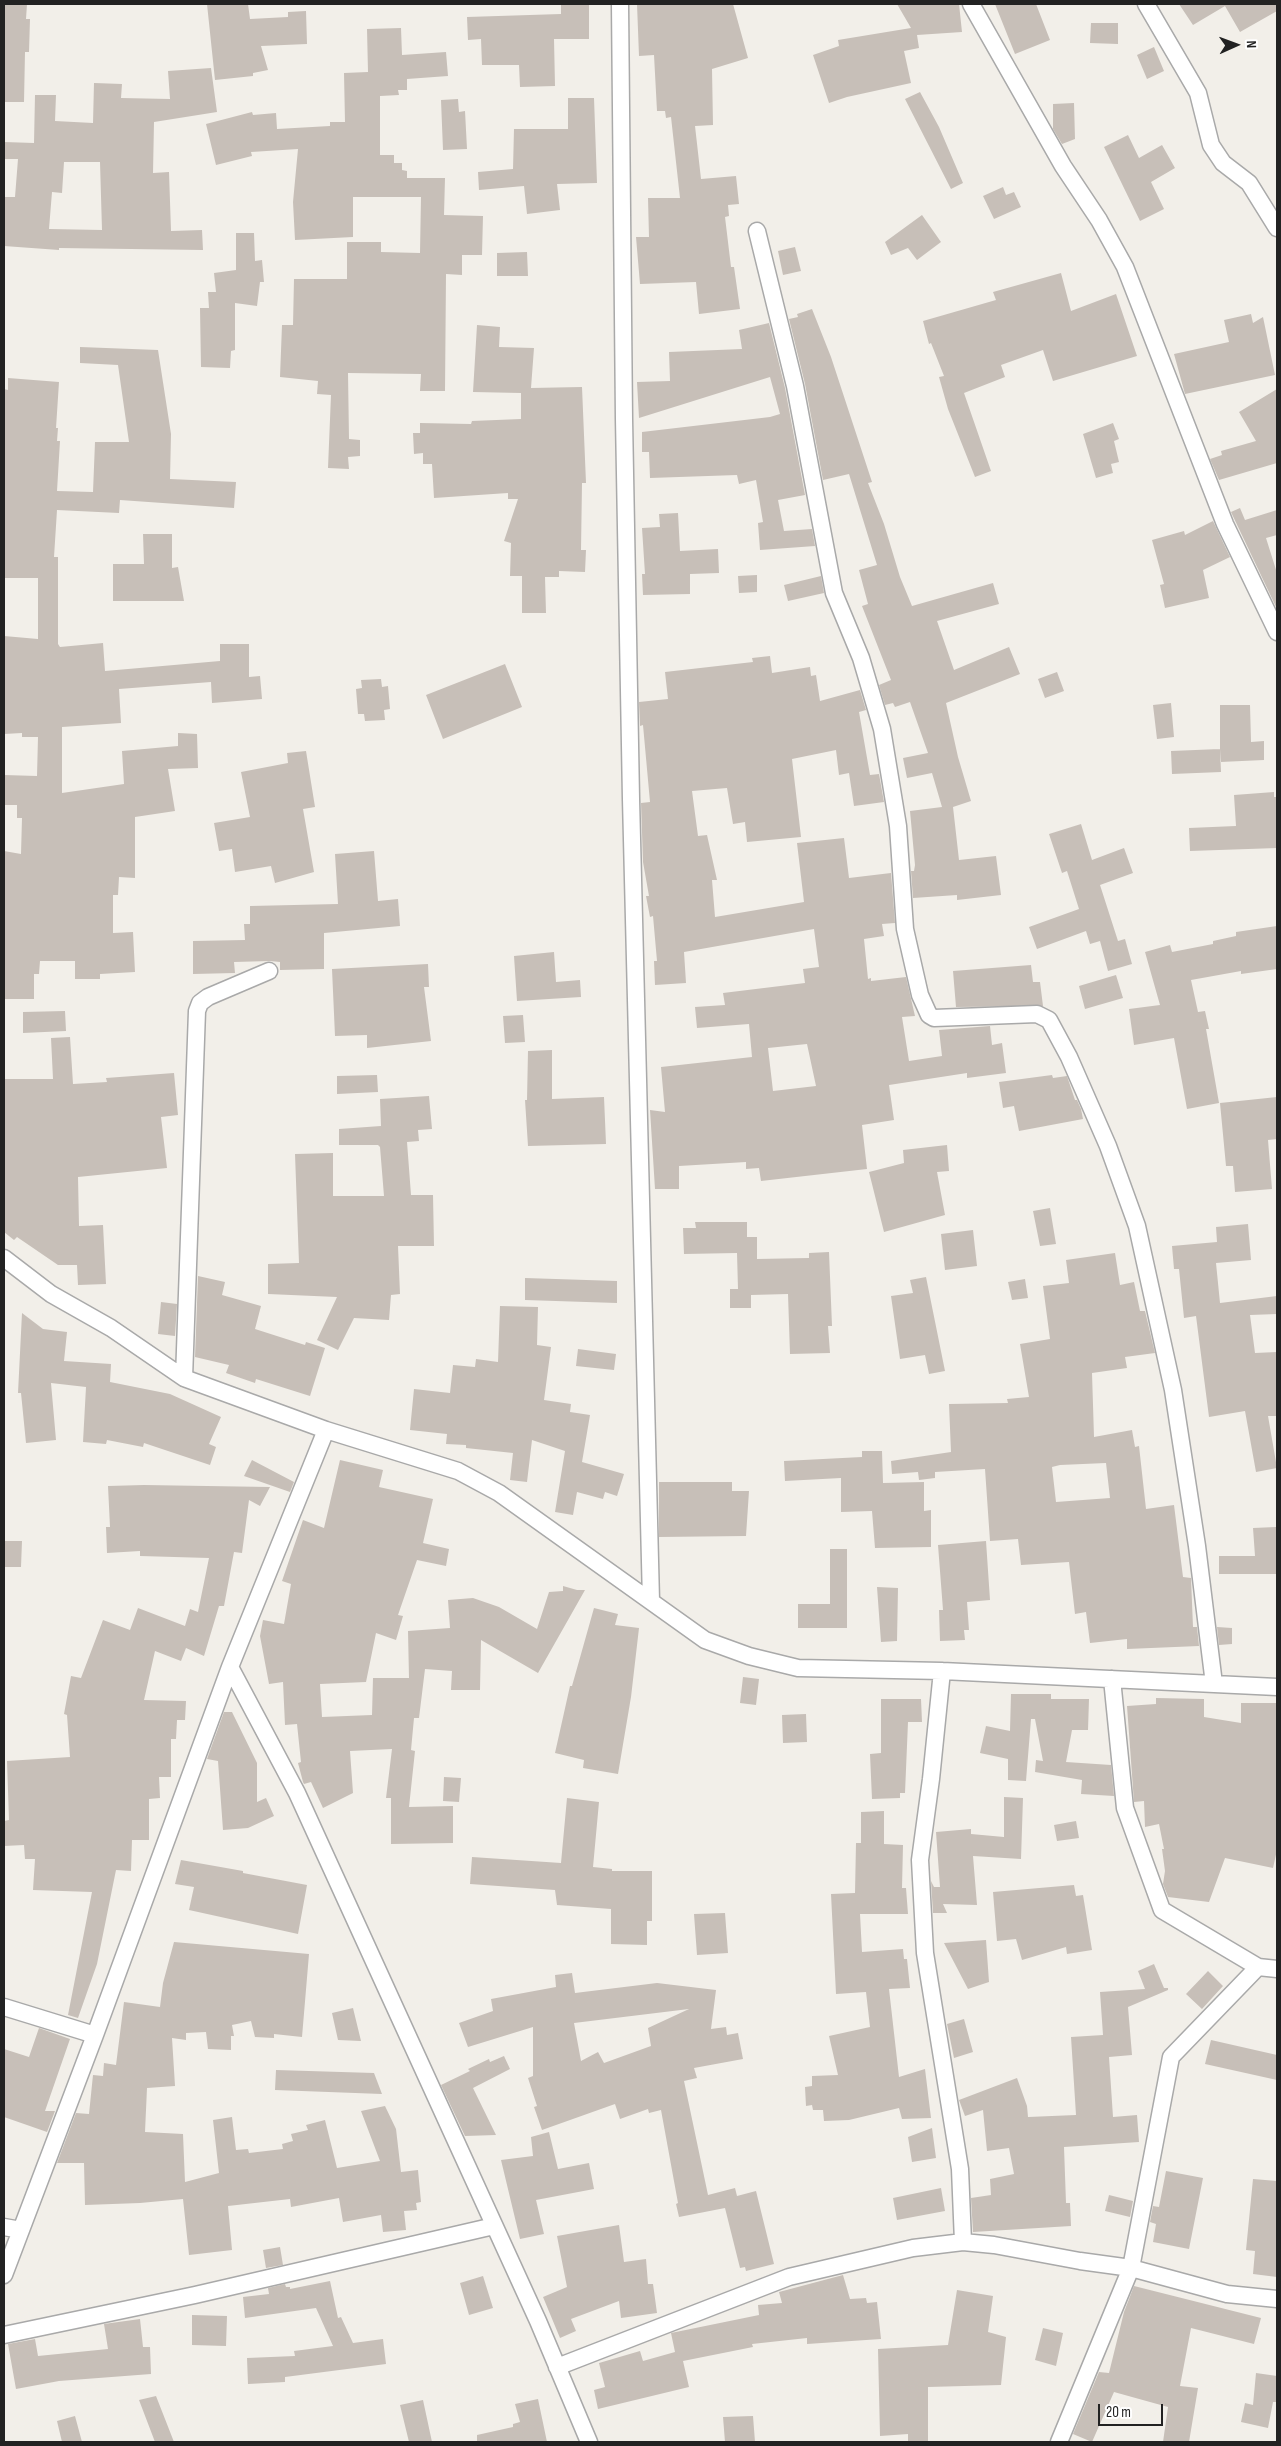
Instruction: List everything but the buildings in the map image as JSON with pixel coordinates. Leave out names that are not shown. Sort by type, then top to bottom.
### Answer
[{"type":"street","points":[[620,4],[630,789],[651,1601]]},
{"type":"street","points":[[971,4],[1063,166],[1099,220],[1125,267],[1225,524],[1277,632]]},
{"type":"street","points":[[1146,4],[1198,93],[1211,145],[1223,163],[1249,183],[1277,228]]},
{"type":"street","points":[[758,231],[795,386],[834,593],[860,658],[882,729],[898,826],[906,929],[920,996],[929,1015],[934,1018],[1037,1014],[1049,1020],[1070,1057],[1104,1137],[1137,1226],[1173,1390],[1197,1546],[1214,1684]]},
{"type":"street","points":[[184,1378],[197,1011],[200,1003],[208,996],[269,971]]},
{"type":"street","points":[[4,1258],[50,1294],[111,1328],[184,1378],[326,1430],[458,1471],[499,1493],[705,1640],[749,1656],[798,1668],[942,1671],[1277,1687]]},
{"type":"street","points":[[4,2275],[95,2035],[230,1667],[326,1430]]},
{"type":"street","points":[[230,1667],[297,1793],[494,2226],[557,2367],[588,2442]]},
{"type":"street","points":[[942,1671],[931,1780],[920,1860],[925,1953],[960,2168],[963,2242]]},
{"type":"street","points":[[1112,1679],[1125,1808],[1162,1910],[1258,1967],[1277,1969]]},
{"type":"street","points":[[1059,2442],[1131,2268],[1171,2057],[1258,1967]]},
{"type":"street","points":[[4,2007],[95,2035]]},
{"type":"street","points":[[4,2336],[186,2297],[494,2226]]},
{"type":"street","points":[[4,2227],[21,2230]]},
{"type":"street","points":[[557,2367],[789,2277],[913,2248],[963,2242],[994,2244],[1080,2261],[1131,2268],[1227,2294],[1277,2299]]}]
